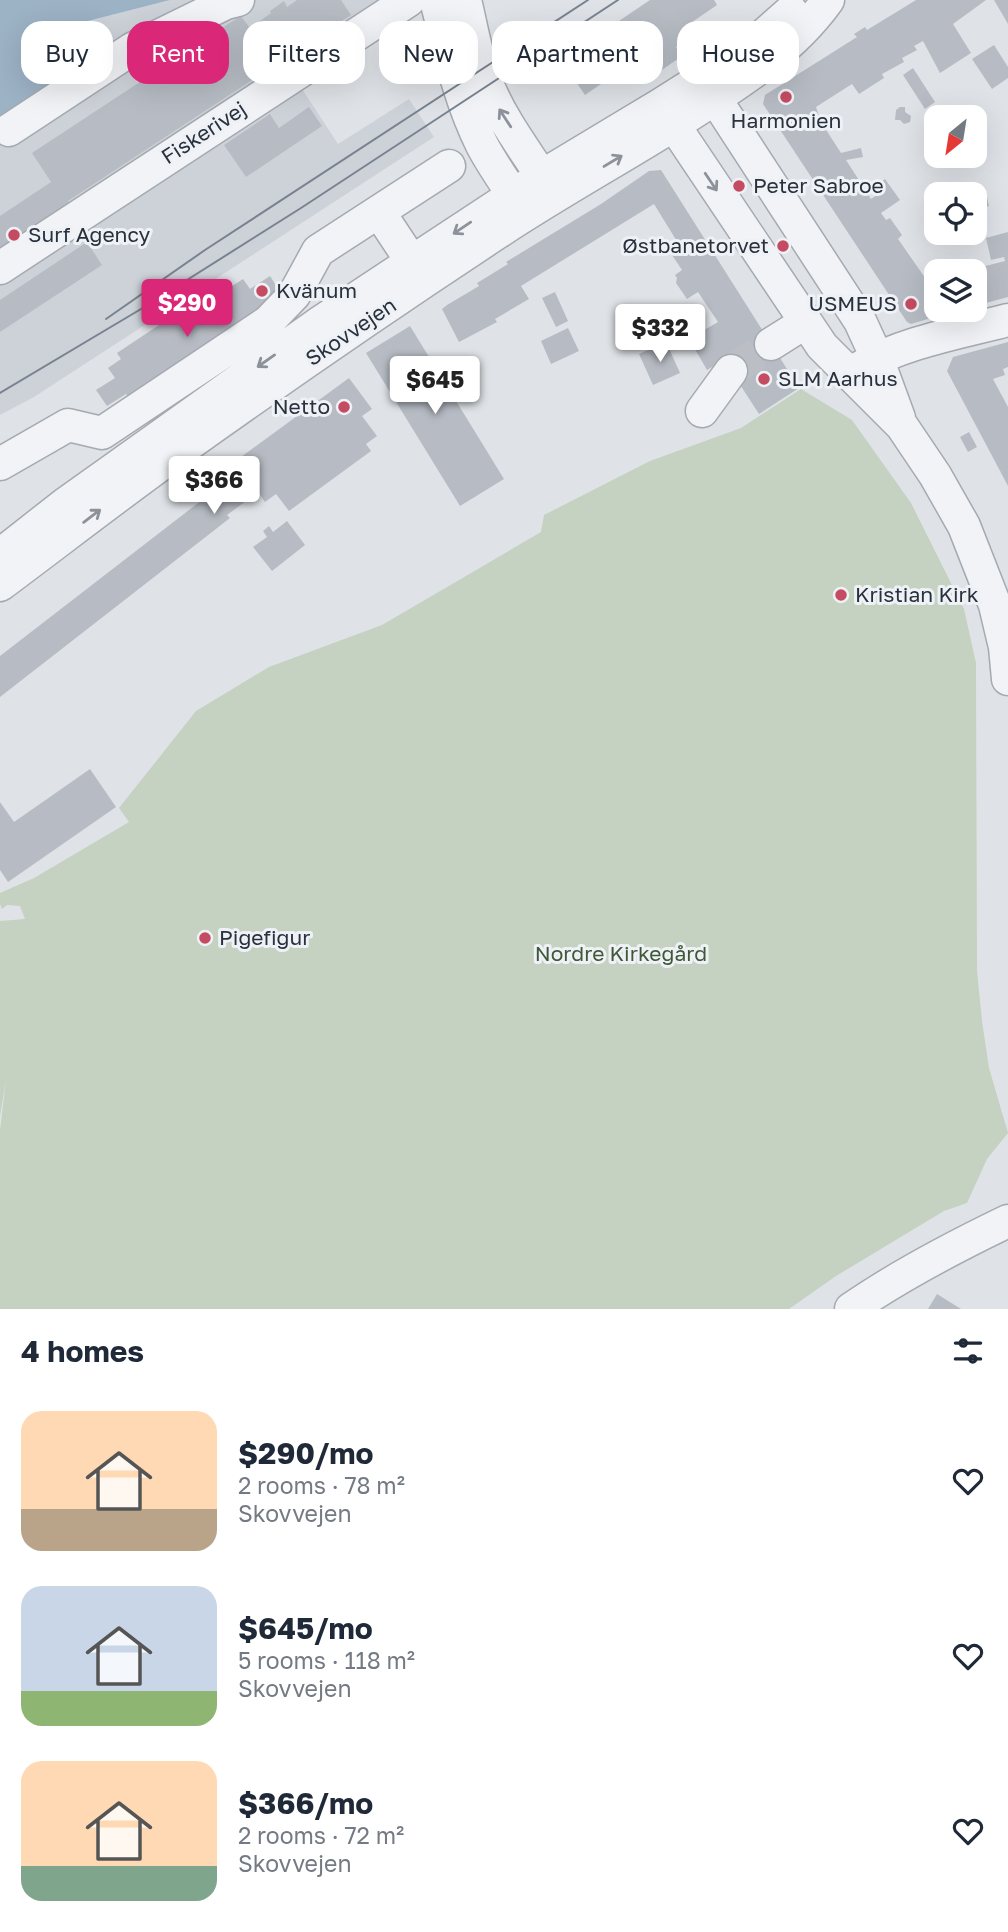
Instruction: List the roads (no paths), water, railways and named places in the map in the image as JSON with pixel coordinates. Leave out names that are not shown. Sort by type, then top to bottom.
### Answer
[{"type":"street","points":[[9,130],[132,49],[226,3],[238,0]]},
{"type":"street","name":"Fiskerivej","points":[[0,268],[371,9],[409,0]]},
{"type":"street","points":[[436,0],[463,101],[486,153],[519,205]]},
{"type":"street","points":[[466,0],[475,44],[488,85],[497,105],[549,186]]},
{"type":"street","points":[[708,89],[802,0]]},
{"type":"street","points":[[708,89],[768,62],[810,22],[828,0]]},
{"type":"street","points":[[708,89],[860,321],[902,426],[945,492],[976,555],[995,605],[1005,647],[1008,679]]},
{"type":"street","name":"Skovvejen","points":[[0,555],[87,488],[322,321],[419,271],[549,186],[708,89]]},
{"type":"street","points":[[667,115],[822,346],[902,426]]},
{"type":"street","points":[[0,464],[68,425],[102,433],[268,322],[293,295],[318,251],[449,166]]},
{"type":"street","points":[[379,212],[419,271]]},
{"type":"street","name":"Skovvejen","points":[[0,585],[176,453],[336,341],[419,271]]},
{"type":"street","points":[[848,374],[904,347],[1008,320]]},
{"type":"street","points":[[771,344],[806,322]]},
{"type":"street","points":[[702,411],[732,372]]},
{"type":"street","points":[[851,1309],[966,1241],[1008,1222]]},
{"type":"water","points":[[0,0],[170,0],[88,21],[21,21],[21,84],[55,84],[0,120]]},
{"type":"tunnel","points":[[731,371],[771,344]]},
{"type":"tram line","points":[[106,319],[205,250],[588,0]]},
{"type":"tram line","points":[[0,393],[141,309],[301,208],[618,0]]},
{"type":"place","name":"Harmonien","points":[[786,97]]},
{"type":"place","name":"Peter Sabroe","points":[[739,186]]},
{"type":"place","name":"Surf Agency","points":[[14,235]]},
{"type":"place","name":"Østbanetorvet","points":[[783,246]]},
{"type":"place","name":"Kvänum","points":[[262,291]]},
{"type":"place","name":"USMEUS","points":[[911,304]]},
{"type":"place","name":"SLM Aarhus","points":[[764,379]]},
{"type":"place","name":"Netto","points":[[344,407]]},
{"type":"place","name":"Kristian Kirk","points":[[841,595]]},
{"type":"place","name":"Pigefigur","points":[[205,938]]},
{"type":"park label","name":"Nordre Kirkegård","points":[[621,954]]}]
